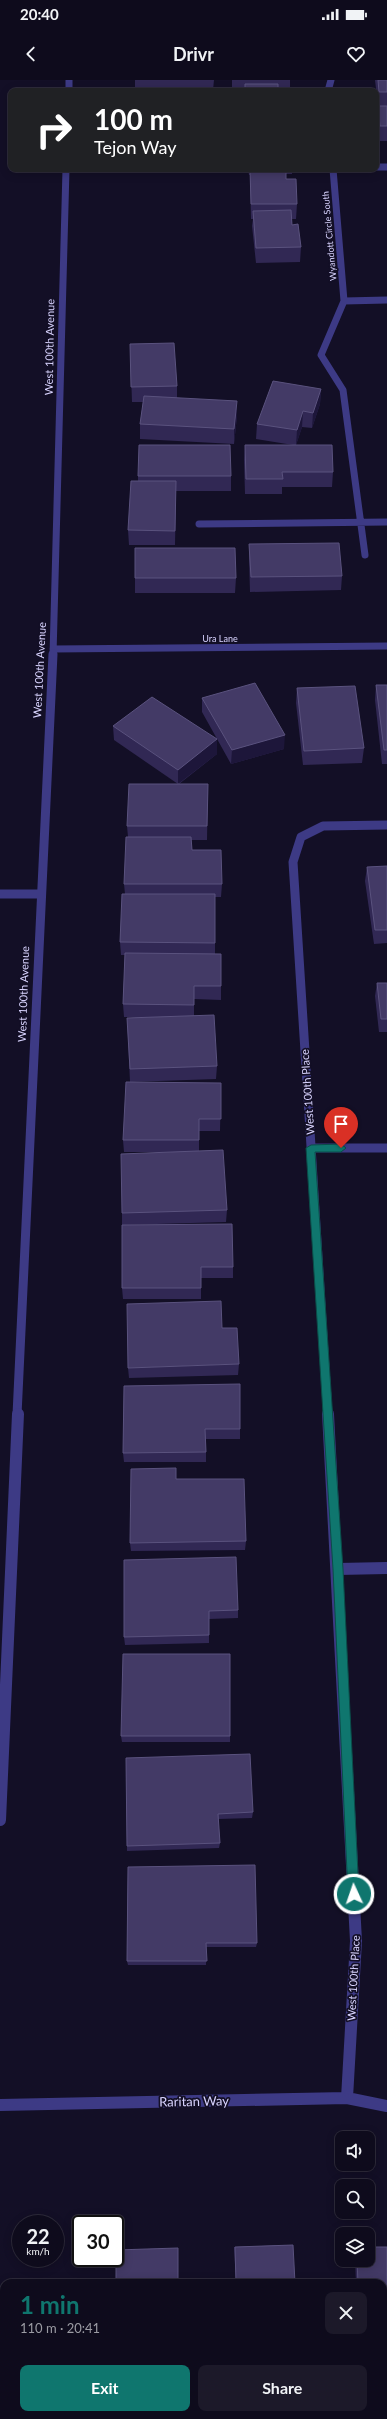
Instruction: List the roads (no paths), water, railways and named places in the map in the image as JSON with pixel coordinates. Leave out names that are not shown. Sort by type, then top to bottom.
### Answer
[{"type":"street","name":"West 100th Avenue","points":[[0,1820],[40,894],[53,649],[66,172]]},
{"type":"street","name":"Wyandott Circle South","points":[[333,172],[344,301],[321,355],[343,390],[359,522]]},
{"type":"street","points":[[344,301],[387,300]]},
{"type":"street","points":[[359,522],[366,554]]},
{"type":"street","points":[[199,524],[387,522]]},
{"type":"street","name":"Ura Lane","points":[[53,649],[387,646]]},
{"type":"street","name":"West 100th Place","points":[[347,2098],[356,1941],[338,1569],[293,862],[301,837],[323,826],[387,825]]},
{"type":"street","points":[[0,894],[40,894]]},
{"type":"street","points":[[311,1148],[387,1148]]},
{"type":"street","points":[[338,1569],[387,1568]]},
{"type":"street","name":"Raritan Way","points":[[0,2105],[347,2098],[387,2106]]}]
